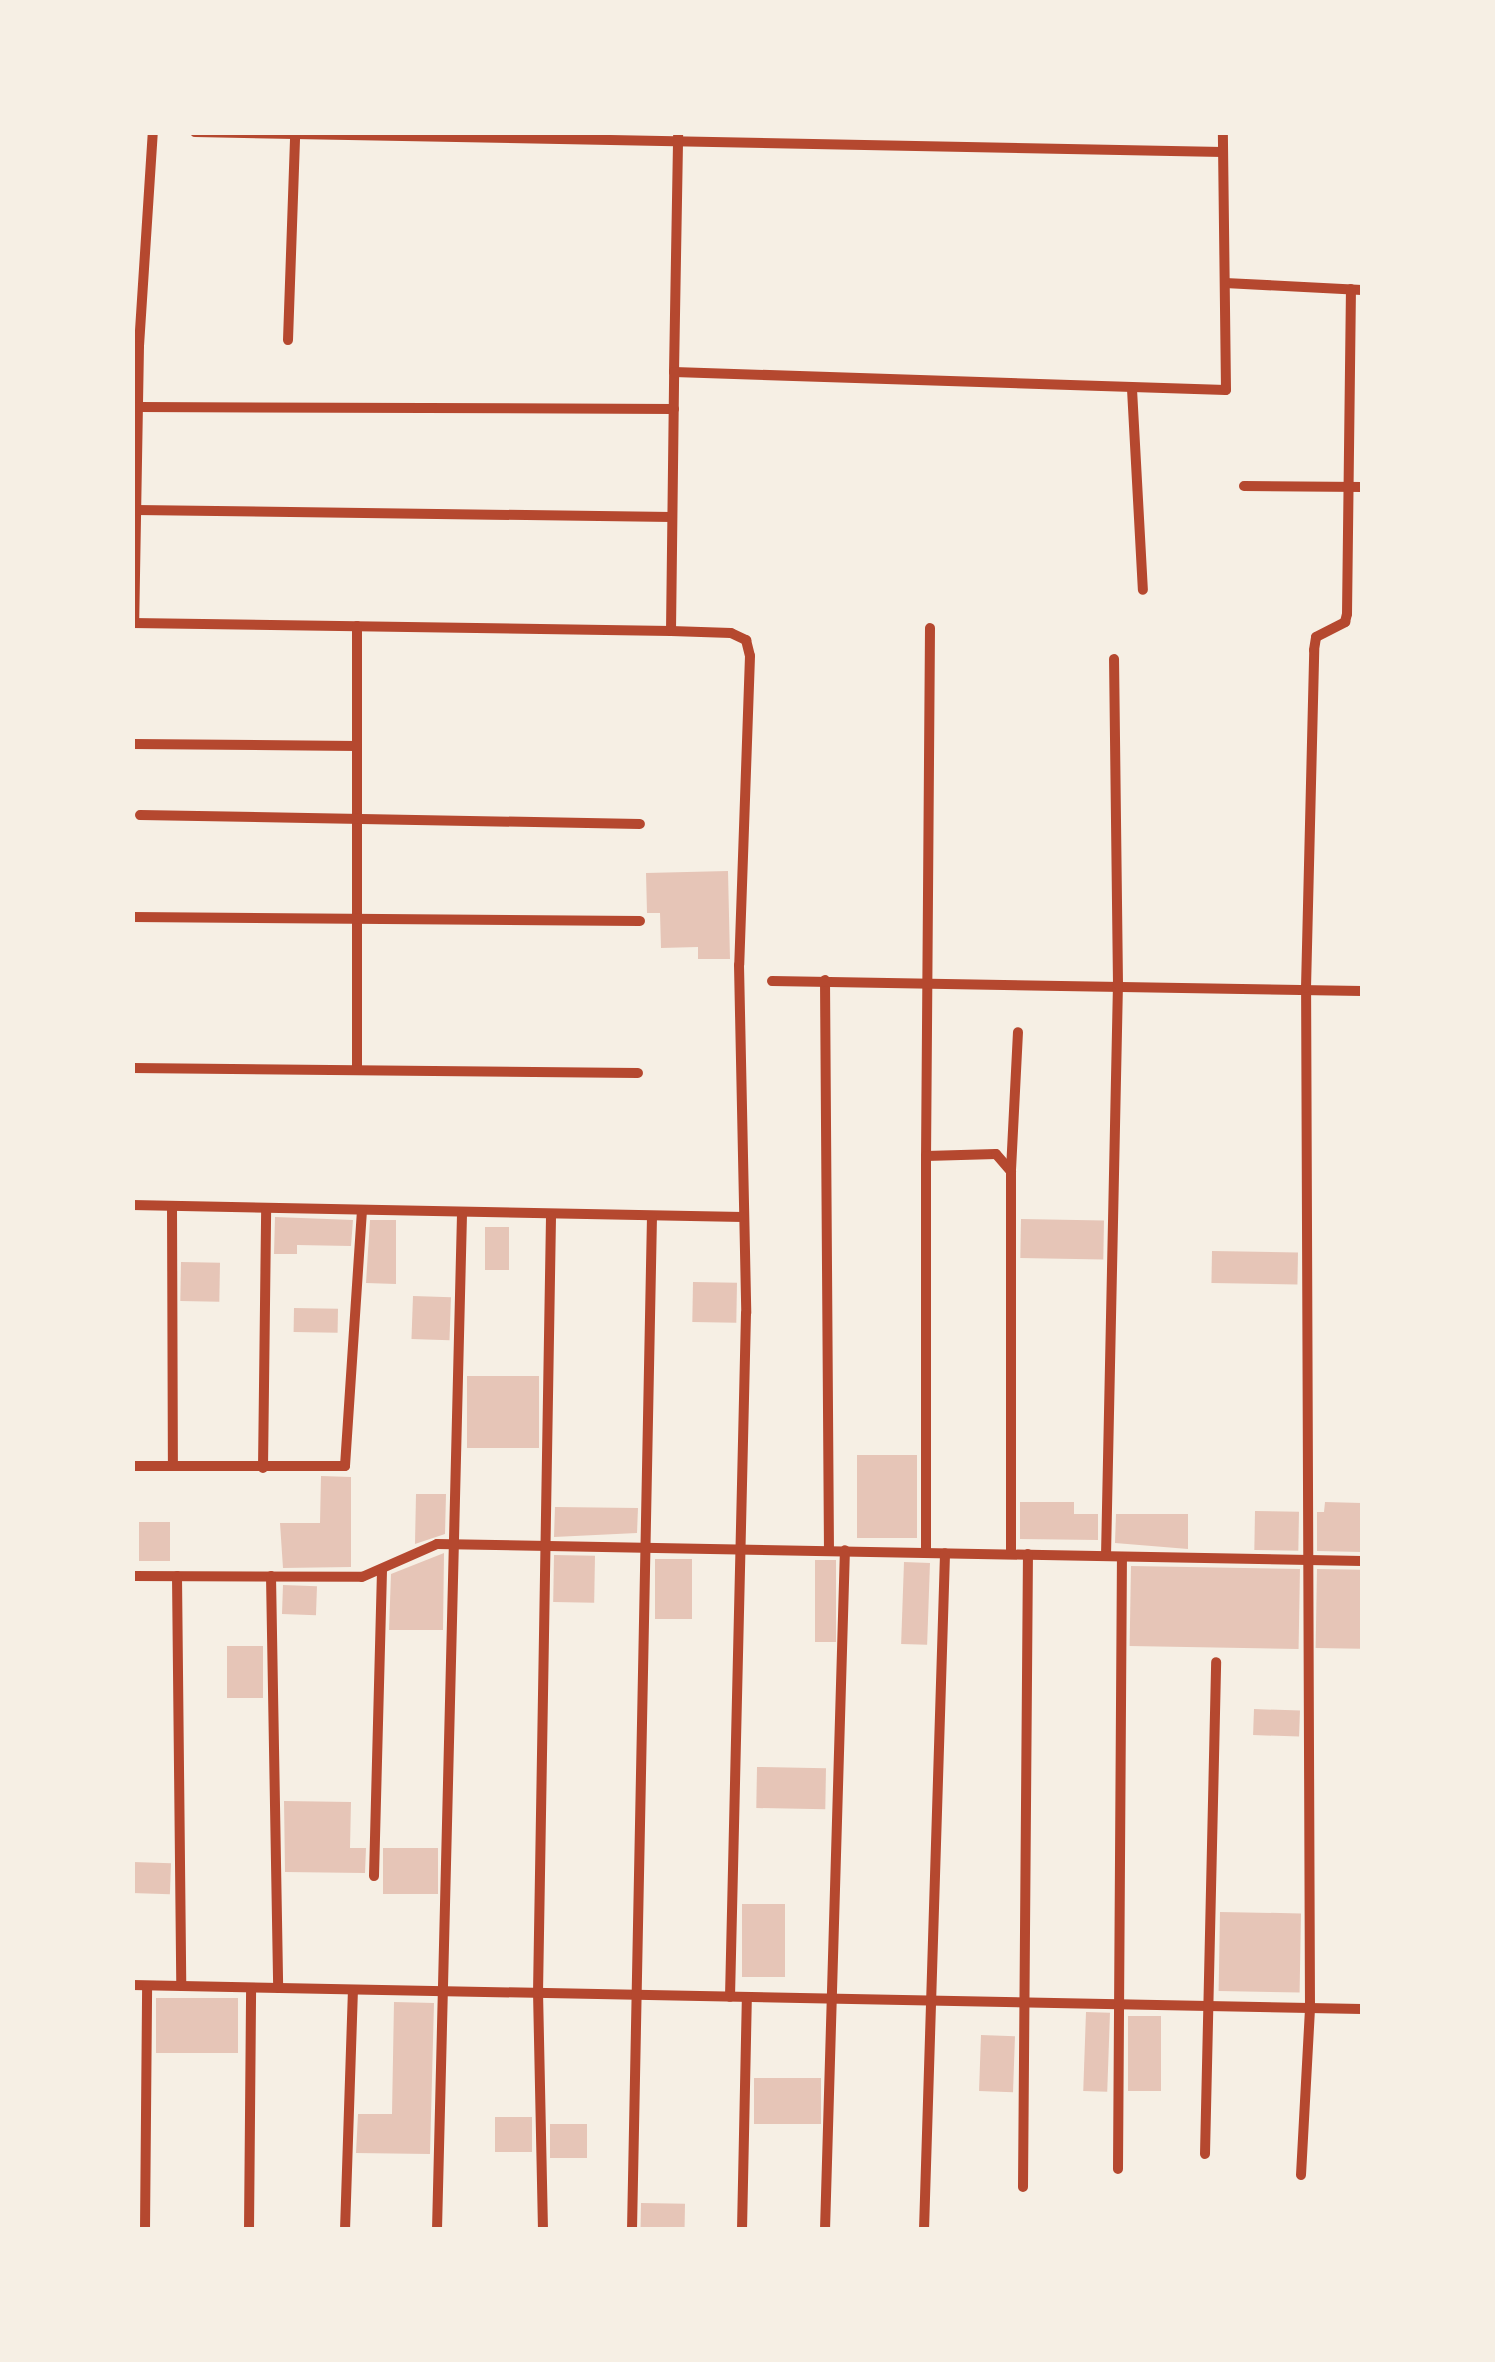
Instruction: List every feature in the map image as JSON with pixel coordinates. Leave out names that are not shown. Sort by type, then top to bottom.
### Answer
[{"type":"street","points":[[153,132],[136,347],[133,623],[671,631],[731,633],[746,640],[750,656],[739,965],[743,1217],[730,1997]]},
{"type":"street","points":[[195,132],[678,137],[1223,152]]},
{"type":"street","points":[[674,372],[1132,390],[1226,390],[1223,132]]},
{"type":"street","points":[[288,340],[295,134]]},
{"type":"street","points":[[671,631],[678,137]]},
{"type":"street","points":[[1224,283],[1356,290],[1346,486],[1347,614],[1345,622],[1316,637],[1314,650],[1306,988],[1313,1560],[1310,2008],[1300,2175]]},
{"type":"street","points":[[1132,390],[1143,590]]},
{"type":"street","points":[[138,407],[674,409]]},
{"type":"street","points":[[1244,486],[1362,487]]},
{"type":"street","points":[[136,510],[672,517]]},
{"type":"street","points":[[357,626],[357,1070]]},
{"type":"street","points":[[926,1552],[924,982],[930,628]]},
{"type":"street","points":[[1106,1556],[1118,984],[1114,658]]},
{"type":"street","points":[[132,744],[357,746]]},
{"type":"street","points":[[140,814],[640,824]]},
{"type":"street","points":[[132,917],[640,922]]},
{"type":"street","points":[[824,980],[829,1550]]},
{"type":"street","points":[[772,981],[1362,990]]},
{"type":"street","points":[[1012,1554],[1012,1171],[1018,1032]]},
{"type":"street","points":[[132,1068],[638,1073]]},
{"type":"street","points":[[926,1156],[996,1154],[1012,1171]]},
{"type":"street","points":[[132,1205],[743,1217]]},
{"type":"street","points":[[172,1206],[172,1466]]},
{"type":"street","points":[[264,1468],[266,1208]]},
{"type":"street","points":[[132,1466],[345,1466],[362,1211]]},
{"type":"street","points":[[437,2230],[462,1214]]},
{"type":"street","points":[[543,2230],[538,1993],[551,1216]]},
{"type":"street","points":[[632,2230],[652,1217]]},
{"type":"street","points":[[132,1576],[362,1577],[426,1545],[455,1544],[736,1546],[1362,1561]]},
{"type":"street","points":[[826,2230],[829,1999],[844,1550]]},
{"type":"street","points":[[924,2230],[928,2001],[945,1553]]},
{"type":"street","points":[[1023,2187],[1028,1554]]},
{"type":"street","points":[[1118,2169],[1123,2004],[1122,1556]]},
{"type":"street","points":[[374,1876],[382,1569]]},
{"type":"street","points":[[177,1576],[181,1986]]},
{"type":"street","points":[[272,1576],[278,1988]]},
{"type":"street","points":[[1205,2154],[1212,2006],[1216,1662]]},
{"type":"street","points":[[132,1985],[1362,2009]]},
{"type":"street","points":[[145,2230],[148,1986]]},
{"type":"street","points":[[249,2230],[250,1988]]},
{"type":"street","points":[[345,2230],[353,1990]]},
{"type":"street","points":[[742,2230],[746,1997]]},
{"type":"building","points":[[728,871],[730,959],[698,959],[698,947],[661,948],[660,913],[647,913],[646,873]]},
{"type":"building","points":[[275,1217],[353,1220],[351,1246],[297,1245],[297,1254],[274,1254]]},
{"type":"building","points":[[1021,1219],[1104,1220],[1103,1259],[1020,1258]]},
{"type":"building","points":[[370,1220],[396,1220],[396,1284],[366,1283]]},
{"type":"building","points":[[485,1227],[509,1227],[509,1270],[485,1270]]},
{"type":"building","points":[[1212,1251],[1298,1253],[1297,1284],[1211,1283]]},
{"type":"building","points":[[181,1262],[220,1263],[219,1302],[180,1301]]},
{"type":"building","points":[[693,1282],[737,1283],[736,1323],[692,1322]]},
{"type":"building","points":[[413,1296],[451,1297],[449,1340],[411,1339]]},
{"type":"building","points":[[294,1308],[338,1309],[338,1333],[294,1332]]},
{"type":"building","points":[[467,1376],[539,1376],[539,1448],[467,1448]]},
{"type":"building","points":[[857,1455],[917,1455],[917,1538],[857,1538]]},
{"type":"building","points":[[321,1476],[351,1477],[351,1567],[283,1568],[280,1523],[320,1523]]},
{"type":"building","points":[[416,1494],[446,1494],[445,1534],[415,1544]]},
{"type":"building","points":[[1020,1502],[1074,1502],[1074,1514],[1098,1514],[1098,1540],[1020,1539]]},
{"type":"building","points":[[1325,1502],[1361,1503],[1362,1552],[1317,1551],[1317,1512],[1324,1512]]},
{"type":"building","points":[[555,1507],[638,1508],[637,1533],[554,1537]]},
{"type":"building","points":[[1255,1511],[1299,1512],[1298,1551],[1254,1550]]},
{"type":"building","points":[[1116,1514],[1188,1514],[1188,1549],[1115,1543]]},
{"type":"building","points":[[139,1522],[170,1522],[170,1561],[139,1561]]},
{"type":"building","points":[[444,1553],[443,1630],[389,1630],[391,1574]]},
{"type":"building","points":[[554,1555],[595,1556],[594,1603],[553,1602]]},
{"type":"building","points":[[655,1559],[692,1559],[692,1619],[655,1619]]},
{"type":"building","points":[[815,1560],[836,1560],[836,1642],[815,1642]]},
{"type":"building","points":[[904,1562],[930,1563],[927,1645],[901,1644]]},
{"type":"building","points":[[1131,1566],[1300,1569],[1299,1649],[1130,1646]]},
{"type":"building","points":[[1317,1569],[1362,1570],[1361,1649],[1316,1648]]},
{"type":"building","points":[[283,1585],[317,1586],[316,1615],[282,1614]]},
{"type":"building","points":[[227,1646],[263,1646],[263,1698],[227,1698]]},
{"type":"building","points":[[1254,1709],[1300,1711],[1299,1737],[1253,1735]]},
{"type":"building","points":[[757,1767],[826,1768],[825,1809],[756,1808]]},
{"type":"building","points":[[284,1801],[351,1802],[350,1848],[366,1848],[365,1873],[285,1872]]},
{"type":"building","points":[[383,1848],[438,1848],[438,1894],[383,1894]]},
{"type":"building","points":[[133,1862],[171,1863],[170,1894],[132,1893]]},
{"type":"building","points":[[742,1904],[785,1904],[785,1977],[742,1977]]},
{"type":"building","points":[[1220,1912],[1301,1913],[1300,1992],[1219,1991]]},
{"type":"building","points":[[156,1998],[238,1998],[238,2053],[156,2053]]},
{"type":"building","points":[[394,2002],[434,2003],[430,2154],[356,2153],[358,2114],[392,2114]]},
{"type":"building","points":[[1086,2012],[1110,2013],[1107,2092],[1083,2091]]},
{"type":"building","points":[[1128,2016],[1161,2016],[1161,2091],[1128,2091]]},
{"type":"building","points":[[981,2035],[1015,2036],[1013,2092],[979,2091]]},
{"type":"building","points":[[754,2078],[821,2078],[821,2124],[754,2124]]},
{"type":"building","points":[[495,2117],[532,2117],[532,2152],[495,2152]]},
{"type":"building","points":[[550,2124],[587,2124],[587,2158],[550,2158]]},
{"type":"building","points":[[641,2203],[685,2204],[685,2230],[641,2230]]}]
